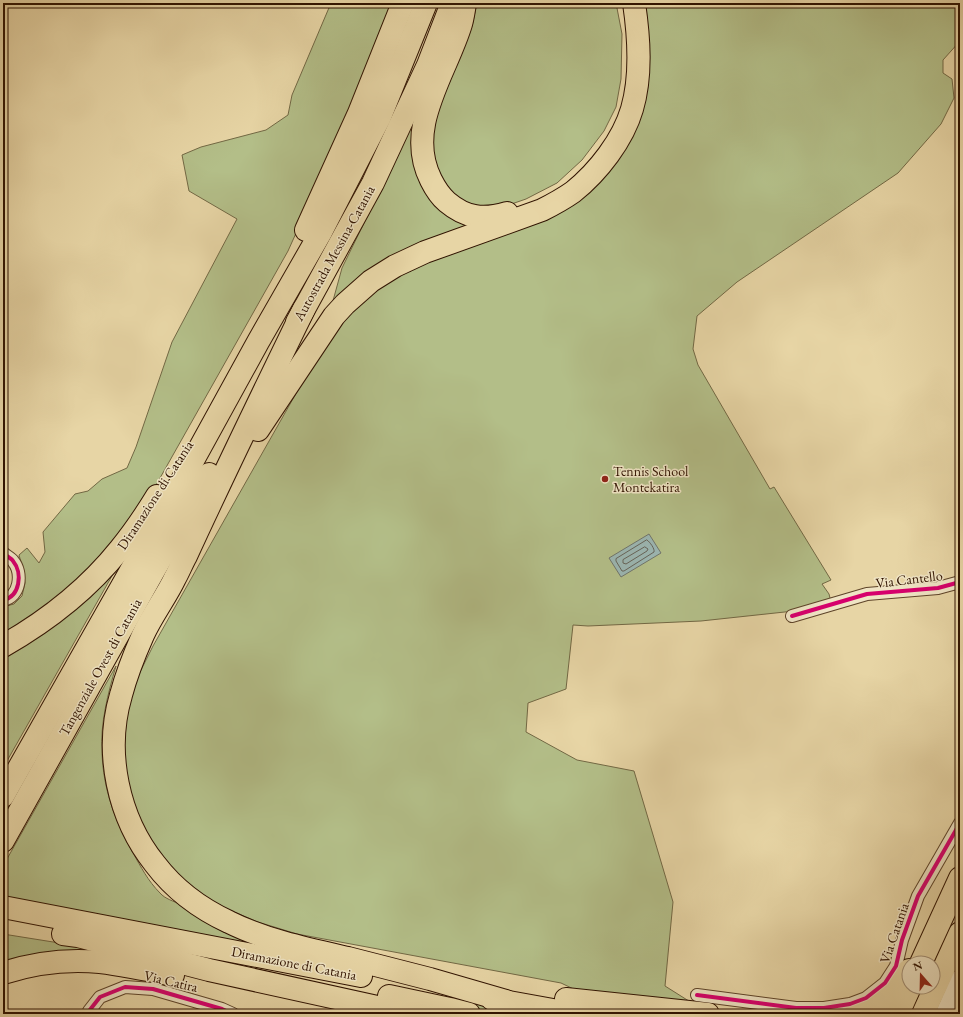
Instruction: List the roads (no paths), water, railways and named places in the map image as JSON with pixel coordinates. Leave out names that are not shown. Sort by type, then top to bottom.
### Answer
[{"type":"highway","points":[[268,325],[284,278],[359,113],[403,3]]},
{"type":"highway","name":"Autostrada Messina-Catania","points":[[196,493],[251,356],[321,232],[380,117],[426,3]]},
{"type":"highway","name":"Autostrada Messina-Catania","points":[[196,493],[304,309],[373,183],[428,65],[452,3]]},
{"type":"highway","points":[[465,3],[462,23],[427,110],[422,132],[423,154],[428,175],[444,200],[463,213],[487,218],[499,216],[538,204],[568,186],[580,176],[601,152],[611,137],[625,107],[630,80],[631,38],[626,3]]},
{"type":"highway","points":[[506,1001],[255,933],[229,923],[193,900],[176,887],[154,863],[135,832],[123,802],[114,764],[114,730],[120,696],[144,634],[175,578],[196,493],[334,316],[370,281],[395,266],[425,252],[542,210],[558,202],[572,192],[585,182],[595,171],[607,157],[617,141],[632,110],[636,93],[638,37],[634,3]]},
{"type":"highway","name":"Diramazione di Catania","points":[[3,646],[25,634],[63,606],[93,579],[120,549],[144,517],[209,409],[251,356]]},
{"type":"highway","name":"Tangenziale Ovest di Catania","points":[[3,841],[196,493]]},
{"type":"highway","name":"Tangenziale Ovest di Catania","points":[[3,796],[196,493]]},
{"type":"highway","points":[[918,955],[958,887]]},
{"type":"highway","points":[[925,955],[958,887]]},
{"type":"highway","points":[[933,955],[958,887]]},
{"type":"highway","name":"Diramazione di Catania","points":[[3,907],[347,973],[564,1012],[585,1014]]},
{"type":"highway","name":"Diramazione di Catania","points":[[3,922],[78,936],[209,970],[409,1014]]},
{"type":"highway","points":[[924,1014],[960,933]]},
{"type":"highway","points":[[78,936],[394,997],[469,1014]]},
{"type":"highway","points":[[3,973],[46,963],[69,961],[100,962],[159,972],[356,1014]]},
{"type":"highway","points":[[347,973],[429,979],[576,1001],[708,1014]]},
{"type":"highway","points":[[855,1014],[874,1006],[885,998],[901,982]]},
{"type":"highway","points":[[898,1014],[906,995]]},
{"type":"highway","points":[[907,1014],[915,995]]},
{"type":"main road","points":[[944,1014],[960,978]]},
{"type":"street","points":[[3,553],[13,561],[18,573],[18,587],[14,594],[3,600]]},
{"type":"street","name":"Via Cantello","points":[[792,616],[867,594],[938,588],[960,582]]},
{"type":"street","name":"Via Catania","points":[[697,995],[796,1008],[830,1007],[850,1004],[866,998],[885,983],[896,966],[902,940],[918,896],[960,824]]},
{"type":"street","name":"Via Catira","points":[[89,1014],[89,1011],[100,997],[124,987],[154,989],[233,1014]]},
{"type":"water","points":[[649,534],[661,553],[621,577],[609,558]]},
{"type":"place","name":"Tennis School Montekatira","points":[[605,479]]}]
